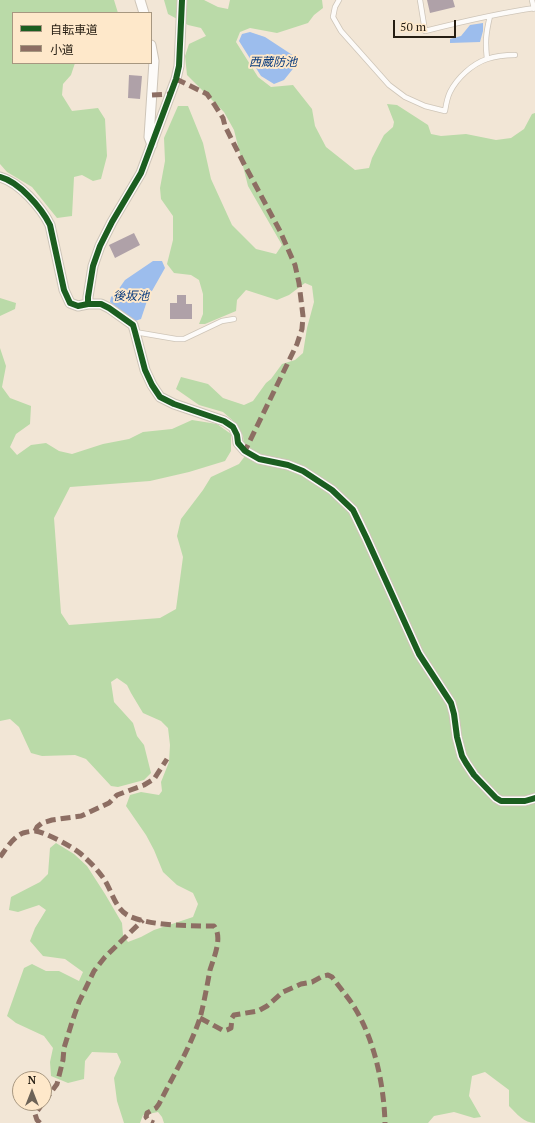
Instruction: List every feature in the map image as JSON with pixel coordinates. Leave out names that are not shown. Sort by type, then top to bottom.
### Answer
[{"type":"street","points":[[140,0],[144,12]]},
{"type":"street","points":[[88,304],[93,266],[100,246],[112,222],[142,173],[176,79],[179,66],[182,0]]},
{"type":"street","points":[[152,50],[154,61],[149,137],[152,145]]},
{"type":"street","points":[[0,177],[10,181],[27,195],[39,207],[45,216],[50,225],[64,290],[70,303],[78,306],[100,304],[110,308],[133,325],[145,370],[152,385],[160,396],[174,404],[224,421],[233,427],[238,435],[238,443],[245,451],[259,459],[288,465],[303,471],[332,490],[353,510],[419,654],[451,703],[462,756],[474,775],[496,798],[501,801],[525,801],[535,798]]},
{"type":"lane","points":[[339,0],[333,17],[341,31],[389,85],[405,97],[425,106],[445,111],[449,93],[459,78],[475,65],[487,59],[515,55]]},
{"type":"lane","points":[[420,0],[425,31],[490,16],[534,9],[532,0]]},
{"type":"lane","points":[[487,59],[485,41],[490,16]]},
{"type":"lane","points":[[135,332],[184,339],[222,321],[234,318]]},
{"type":"green space","points":[[0,0],[114,0],[118,12],[12,12],[12,64],[75,64],[71,75],[63,84],[62,95],[72,111],[98,108],[105,119],[107,156],[101,179],[93,181],[82,175],[74,177],[72,216],[57,218],[32,187],[7,172],[0,164]]},
{"type":"green space","points":[[164,0],[204,0],[218,7],[228,9],[230,0],[322,0],[323,8],[314,15],[308,23],[277,33],[250,28],[240,32],[236,42],[258,77],[271,87],[293,85],[312,109],[315,126],[326,147],[355,170],[369,168],[372,158],[384,135],[393,127],[394,122],[387,104],[397,105],[428,125],[431,134],[441,136],[466,134],[496,140],[511,138],[524,129],[532,114],[535,113],[535,1123],[524,1120],[509,1106],[509,1090],[485,1072],[472,1076],[469,1096],[481,1117],[474,1118],[454,1112],[434,1116],[428,1123],[164,1123],[158,1112],[143,1115],[140,1123],[124,1123],[117,1101],[114,1078],[121,1062],[117,1053],[92,1052],[85,1061],[84,1079],[68,1083],[52,1076],[50,1062],[53,1048],[44,1036],[16,1023],[7,1016],[24,968],[32,964],[46,971],[59,971],[79,981],[83,972],[65,959],[43,956],[30,941],[35,928],[46,910],[39,905],[18,912],[9,910],[11,897],[40,882],[48,874],[50,848],[56,843],[74,854],[87,866],[122,923],[123,935],[128,942],[154,930],[193,917],[198,904],[193,893],[177,885],[163,872],[146,835],[126,806],[130,795],[141,792],[159,795],[162,791],[161,782],[169,762],[170,745],[168,728],[161,721],[143,713],[127,685],[117,678],[111,682],[114,702],[133,723],[137,736],[144,745],[151,773],[144,780],[118,787],[111,786],[86,759],[75,755],[42,756],[31,753],[19,727],[10,719],[0,721],[0,348],[6,366],[2,387],[10,398],[31,406],[30,424],[16,434],[10,447],[17,455],[31,445],[46,443],[59,451],[72,454],[103,444],[129,439],[143,432],[172,429],[192,420],[217,424],[231,434],[231,451],[225,461],[189,472],[150,481],[70,487],[54,518],[61,613],[69,625],[160,618],[176,609],[183,557],[177,536],[181,519],[211,477],[239,464],[245,456],[243,436],[237,424],[223,412],[199,405],[176,389],[181,377],[208,384],[223,398],[244,405],[253,401],[282,364],[295,360],[303,353],[307,328],[314,302],[312,286],[305,283],[289,295],[277,300],[246,290],[237,300],[236,311],[205,324],[199,324],[203,314],[203,294],[199,280],[191,275],[174,273],[167,264],[173,240],[173,216],[161,199],[160,188],[165,161],[164,138],[178,106],[188,106],[203,143],[211,179],[232,225],[256,249],[276,254],[282,245],[248,186],[234,130],[224,112],[187,75],[185,56],[189,44],[206,36],[201,28],[188,25],[168,14]]},
{"type":"green space","points":[[0,298],[16,303],[15,309],[0,316]]},
{"type":"water","points":[[483,23],[483,31],[480,42],[450,43],[450,39],[461,36],[470,25]]},
{"type":"water","name":"西蔵防池","points":[[250,32],[265,37],[297,58],[296,65],[284,80],[274,84],[261,76],[239,41],[242,34]]},
{"type":"water","name":"後坂池","points":[[153,261],[162,261],[165,268],[148,298],[141,319],[135,321],[110,302],[111,297],[116,293],[125,280]]},
{"type":"building","points":[[427,0],[453,0],[455,7],[430,13]]},
{"type":"building","points":[[129,75],[142,76],[140,99],[128,98]]},
{"type":"building","points":[[134,233],[140,245],[115,258],[109,245]]},
{"type":"building","points":[[177,295],[186,295],[186,304],[192,304],[192,319],[170,319],[170,303],[177,303]]},
{"type":"marked path","points":[[176,79],[207,94],[223,118],[225,126],[243,162],[280,231],[295,265],[299,283],[303,316],[302,329],[297,344],[245,451]]},
{"type":"marked path","points":[[152,95],[171,94]]},
{"type":"marked path","points":[[35,831],[42,823],[81,816],[109,803],[117,795],[144,785],[154,779],[167,759]]},
{"type":"marked path","points":[[0,857],[19,835],[30,831],[40,832],[66,844],[87,860],[104,879],[120,909],[129,916],[159,924],[214,926],[217,931],[217,947],[210,970],[200,1018],[186,1051],[159,1104],[156,1108],[147,1113],[146,1117],[149,1121],[154,1123]]},
{"type":"marked path","points":[[52,1091],[57,1084],[63,1060],[64,1048],[79,1002],[94,971],[105,957],[143,920]]},
{"type":"marked path","points":[[200,1018],[224,1031],[231,1028],[232,1018],[234,1015],[258,1011],[267,1006],[283,992],[301,984],[312,982],[323,976],[328,975],[332,977],[353,1006],[363,1023],[368,1036],[377,1065],[383,1094],[385,1123]]},
{"type":"marked path","points":[[37,1111],[35,1114],[40,1123]]},
{"type":"cycle path","points":[[88,304],[93,266],[100,246],[112,222],[141,173],[176,79],[179,66],[182,0]]},
{"type":"cycle path","points":[[0,177],[15,184],[29,196],[50,225],[64,290],[70,303],[78,306],[101,304],[133,325],[145,370],[160,397],[174,404],[224,421],[233,427],[237,435],[238,443],[245,451],[259,459],[288,465],[303,471],[332,490],[353,510],[419,654],[451,703],[457,737],[462,756],[466,763],[474,775],[496,798],[501,801],[525,801],[535,798]]}]
